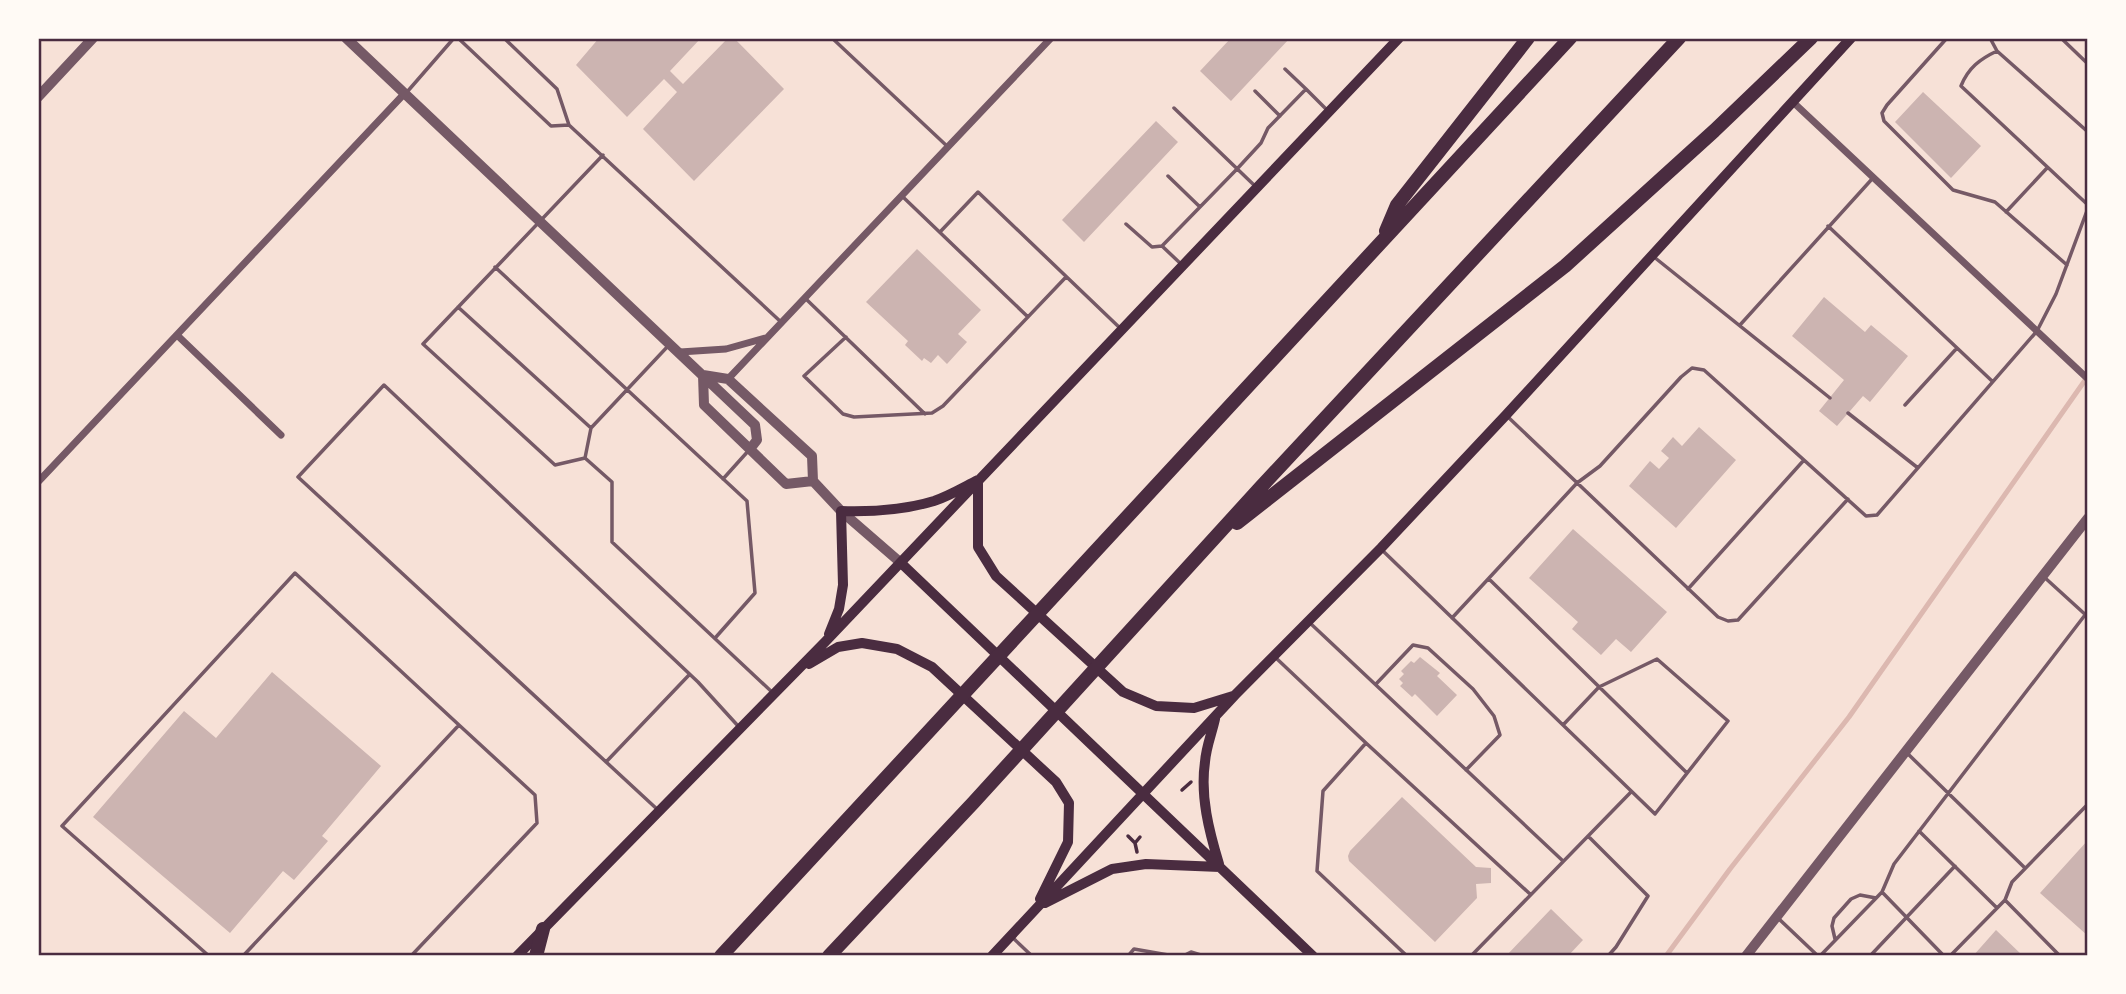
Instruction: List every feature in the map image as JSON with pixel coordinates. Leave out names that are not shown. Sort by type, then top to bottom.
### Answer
[{"type":"highway","points":[[1382,241],[1397,205],[1528,38]]},
{"type":"highway","points":[[721,956],[1570,38]]},
{"type":"highway","points":[[829,956],[1679,38]]},
{"type":"highway","points":[[1208,545],[1313,466],[1565,266],[1714,131],[1811,38]]},
{"type":"highway","points":[[536,956],[543,929]]},
{"type":"main road","points":[[517,956],[901,563],[1399,38]]},
{"type":"main road","points":[[992,956],[1235,695],[1381,548],[1506,415],[1794,103],[1850,38]]},
{"type":"main road","points":[[825,642],[839,609],[844,585],[841,511],[883,511],[912,507],[936,500],[978,480]]},
{"type":"main road","points":[[978,480],[978,547],[996,576],[1123,692],[1156,706],[1194,708],[1235,695]]},
{"type":"main road","points":[[901,563],[1313,956]]},
{"type":"main road","points":[[795,672],[838,647],[862,643],[897,649],[932,667],[1056,782],[1069,803],[1068,842],[1036,907]]},
{"type":"main road","points":[[1216,716],[1205,762],[1204,801],[1220,867]]},
{"type":"main road","points":[[1036,907],[1112,869],[1146,864],[1220,867]]},
{"type":"street","points":[[38,97],[93,38]]},
{"type":"street","points":[[345,38],[755,425],[757,440],[750,449]]},
{"type":"street","points":[[728,379],[1051,38]]},
{"type":"street","points":[[38,482],[404,94]]},
{"type":"street","points":[[1794,103],[2088,379]]},
{"type":"street","points":[[177,335],[281,435]]},
{"type":"street","points":[[680,352],[726,349],[766,338]]},
{"type":"street","points":[[703,375],[728,379],[812,456],[813,481],[841,511],[901,563]]},
{"type":"street","points":[[703,375],[704,405],[786,484],[813,481]]},
{"type":"street","points":[[1746,956],[2088,518]]},
{"type":"lane","points":[[404,94],[456,38],[551,125],[569,125]]},
{"type":"lane","points":[[504,38],[557,89],[569,125],[781,322]]},
{"type":"lane","points":[[832,38],[948,147]]},
{"type":"lane","points":[[1947,38],[1887,105],[1882,113],[1884,121],[1953,190],[1995,202],[2067,265]]},
{"type":"lane","points":[[1990,38],[1997,51],[2088,132]]},
{"type":"lane","points":[[2061,38],[2088,64]]},
{"type":"lane","points":[[1452,618],[1577,483],[1600,466],[1692,368],[1704,370],[1866,516],[1877,515],[2037,331],[2056,294],[2088,207],[1962,86],[1965,75],[1979,60],[1997,51]]},
{"type":"lane","points":[[1285,69],[1329,112]]},
{"type":"lane","points":[[1126,224],[1152,247],[1162,246],[1261,143],[1268,128],[1306,89]]},
{"type":"lane","points":[[1255,91],[1280,116]]},
{"type":"lane","points":[[1174,108],[1256,188]]},
{"type":"lane","points":[[585,458],[555,465],[423,344],[603,155]]},
{"type":"lane","points":[[2006,212],[2047,168]]},
{"type":"lane","points":[[1168,176],[1200,207]]},
{"type":"lane","points":[[1740,325],[1873,177]]},
{"type":"lane","points":[[940,232],[978,192],[1121,329]]},
{"type":"lane","points":[[901,196],[1028,317]]},
{"type":"lane","points":[[1828,226],[1993,382]]},
{"type":"lane","points":[[1162,246],[1182,265]]},
{"type":"lane","points":[[1652,255],[1830,398]]},
{"type":"lane","points":[[495,267],[747,501],[755,593],[716,636]]},
{"type":"lane","points":[[846,337],[804,376],[843,414],[854,417],[932,413],[943,406],[1066,277]]},
{"type":"lane","points":[[804,297],[925,414]]},
{"type":"lane","points":[[458,307],[591,428]]},
{"type":"lane","points":[[585,458],[591,428],[671,343]]},
{"type":"lane","points":[[1905,405],[1957,348]]},
{"type":"lane","points":[[660,812],[298,477],[384,385],[690,674],[741,729]]},
{"type":"lane","points":[[1848,413],[1918,468]]},
{"type":"lane","points":[[1506,415],[1718,617],[1728,621],[1738,620],[1848,499]]},
{"type":"lane","points":[[723,479],[750,449]]},
{"type":"lane","points":[[585,458],[612,482],[612,542],[716,636],[774,694]]},
{"type":"lane","points":[[1688,589],[1805,460]]},
{"type":"lane","points":[[1381,548],[1452,618],[1655,814],[1728,721],[1657,659],[1599,687],[1563,725]]},
{"type":"lane","points":[[209,956],[62,826],[295,573],[535,795],[537,823],[411,956]]},
{"type":"lane","points":[[1777,917],[1819,956],[1882,892],[1894,864],[2086,616],[2043,576]]},
{"type":"lane","points":[[1489,579],[1687,773]]},
{"type":"lane","points":[[1308,622],[1563,860]]},
{"type":"lane","points":[[1375,685],[1413,645],[1429,648],[1473,689],[1494,716],[1500,735],[1466,770]]},
{"type":"lane","points":[[1274,656],[1530,894]]},
{"type":"lane","points":[[606,761],[690,674]]},
{"type":"lane","points":[[243,956],[459,725]]},
{"type":"lane","points":[[1366,743],[1322,791],[1317,871],[1407,956]]},
{"type":"lane","points":[[1906,751],[2025,868]]},
{"type":"lane","points":[[1471,956],[1631,791]]},
{"type":"lane","points":[[1950,956],[2005,900],[2012,882],[2088,804]]},
{"type":"lane","points":[[1919,831],[1997,908]]},
{"type":"lane","points":[[1588,835],[1648,896],[1608,956]]},
{"type":"lane","points":[[1870,956],[1955,866]]},
{"type":"lane","points":[[1882,892],[1944,956]]},
{"type":"lane","points":[[1835,939],[1832,926],[1834,918],[1851,899],[1860,895],[1876,898]]},
{"type":"lane","points":[[2005,900],[2060,956]]},
{"type":"lane","points":[[1010,935],[1032,956]]},
{"type":"lane","points":[[1128,956],[1134,949],[1174,956]]},
{"type":"lane","points":[[1182,956],[1191,951],[1203,956]]},
{"type":"path","points":[[1184,777],[1189,782]]},
{"type":"path","points":[[1128,836],[1135,843],[1137,852]]},
{"type":"path","points":[[1135,843],[1140,837]]},
{"type":"building","points":[[599,38],[701,38],[670,71],[683,84],[728,38],[734,38],[784,89],[694,181],[643,129],[677,92],[664,79],[627,117],[576,65]]},
{"type":"building","points":[[1231,38],[1290,38],[1231,101],[1200,71]]},
{"type":"building","points":[[1923,92],[1981,146],[1951,178],[1895,122]]},
{"type":"building","points":[[1156,121],[1178,142],[1084,242],[1062,220]]},
{"type":"building","points":[[917,249],[981,310],[958,334],[967,342],[947,364],[938,355],[931,363],[924,358],[922,361],[905,345],[908,341],[866,302]]},
{"type":"building","points":[[1824,297],[1865,332],[1871,325],[1908,356],[1870,402],[1863,396],[1837,426],[1819,411],[1844,380],[1792,336]]},
{"type":"building","points":[[1699,427],[1736,460],[1676,528],[1629,486],[1650,461],[1659,469],[1669,458],[1661,451],[1673,437],[1682,446]]},
{"type":"building","points":[[1573,529],[1667,612],[1631,652],[1616,639],[1601,655],[1572,629],[1578,622],[1529,578]]},
{"type":"building","points":[[1420,657],[1440,673],[1437,676],[1457,695],[1437,716],[1415,694],[1412,697],[1400,686],[1403,683],[1399,679],[1404,674],[1401,671],[1411,661],[1414,663]]},
{"type":"building","points":[[272,672],[381,766],[322,836],[328,841],[294,880],[283,871],[230,933],[93,817],[184,711],[216,738]]},
{"type":"building","points":[[1402,797],[1476,867],[1491,868],[1491,883],[1476,884],[1477,898],[1435,942],[1349,861],[1350,851]]},
{"type":"building","points":[[2088,840],[2088,936],[2040,893]]},
{"type":"building","points":[[1551,909],[1583,940],[1568,956],[1506,956]]},
{"type":"building","points":[[1996,930],[2023,956],[1973,956]]},
{"type":"waterway","points":[[1666,956],[1849,717],[2088,376]]}]
